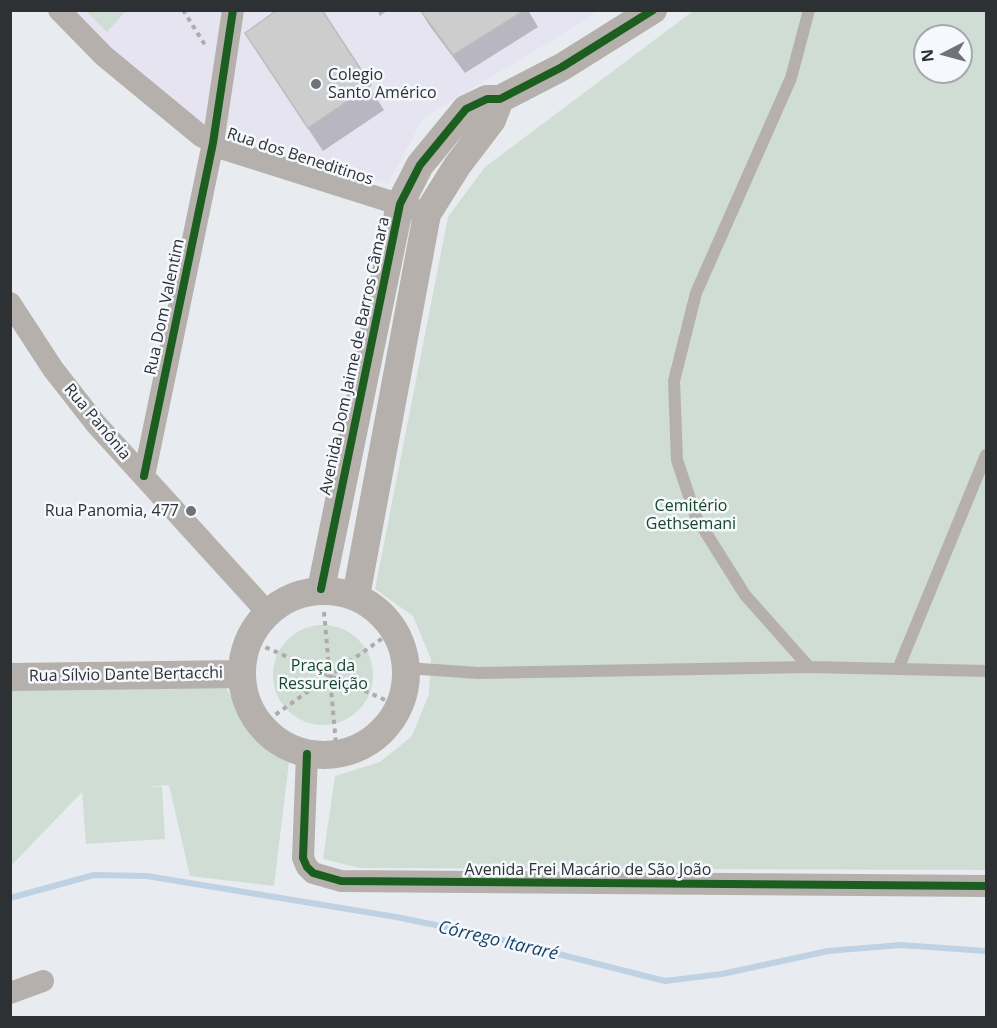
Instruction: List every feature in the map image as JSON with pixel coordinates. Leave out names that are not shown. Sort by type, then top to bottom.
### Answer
[{"type":"street","name":"Rua dos Beneditinos","points":[[59,10],[104,56],[201,136],[213,143],[224,149],[427,214]]},
{"type":"street","name":"Rua Dom Valentim","points":[[144,476],[213,143],[233,10]]},
{"type":"street","name":"Avenida Dom Jaime de Barros Câmara","points":[[321,589],[400,204],[420,165],[466,109],[487,99],[500,99],[562,67],[624,23],[653,10]]},
{"type":"street","points":[[356,596],[427,214],[457,166],[492,120],[500,99]]},
{"type":"street","name":"Rua Panônia","points":[[10,303],[53,369],[96,424],[267,612]]},
{"type":"street","points":[[321,589],[356,596],[382,613],[399,638],[407,668],[403,698],[389,725],[366,744],[338,755],[307,754],[286,747],[268,734],[254,717],[245,696],[241,674],[244,651],[253,630],[267,612],[292,596],[321,589]]},
{"type":"street","name":"Rua Sílvio Dante Bertacchi","points":[[10,677],[241,674]]},
{"type":"street","name":"Avenida Frei Macário de São João","points":[[307,754],[303,858],[313,873],[340,881],[987,886]]},
{"type":"street","points":[[10,993],[43,981]]},
{"type":"lane","points":[[809,10],[791,78],[696,293],[674,381],[677,460],[696,517],[745,596],[810,668]]},
{"type":"lane","points":[[898,669],[987,455]]},
{"type":"lane","points":[[407,668],[478,673],[810,668],[987,671]]},
{"type":"path","points":[[183,10],[216,61],[224,67]]},
{"type":"path","points":[[321,589],[338,755]]},
{"type":"path","points":[[261,725],[394,630]]},
{"type":"path","points":[[249,640],[399,706]]},
{"type":"shaded area","name":"Colegio Santo Américo","points":[[592,10],[594,15],[423,118],[389,183],[219,138],[110,50],[72,11]]},
{"type":"green space","points":[[86,11],[126,11],[107,32]]},
{"type":"green space","name":"Cemitério Gethsemani","points":[[693,11],[986,11],[986,870],[360,868],[323,859],[335,776],[380,762],[412,736],[429,694],[431,659],[413,616],[375,589],[448,217],[485,167]]},
{"type":"green space","name":"Praça da Ressureição","points":[[323,625],[342,628],[359,639],[370,656],[373,675],[370,694],[359,711],[342,722],[323,725],[304,722],[287,711],[276,694],[273,675],[276,656],[287,639],[304,628]]},
{"type":"green space","points":[[224,684],[249,728],[289,762],[274,886],[190,876],[169,785],[148,787],[162,787],[165,839],[86,844],[82,792],[11,866],[11,688]]},
{"type":"building","points":[[277,10],[322,10],[371,85],[308,128],[245,33]]},
{"type":"building","points":[[420,10],[525,10],[453,55]]},
{"type":"waterway","name":"Córrego Itararé","points":[[10,898],[94,875],[147,876],[396,917],[475,933],[665,981],[722,974],[828,951],[901,945],[986,951]]},
{"type":"cycle path","points":[[144,476],[213,143],[233,10]]},
{"type":"cycle path","points":[[321,589],[400,204],[420,165],[466,109],[487,99],[500,99],[562,67],[653,10]]},
{"type":"cycle path","points":[[307,754],[303,858],[313,873],[341,881],[986,886]]},
{"type":"place","name":"Colegio Santo Américo","points":[[316,84]]},
{"type":"place","name":"Rua Panomia, 477","points":[[191,511]]}]
